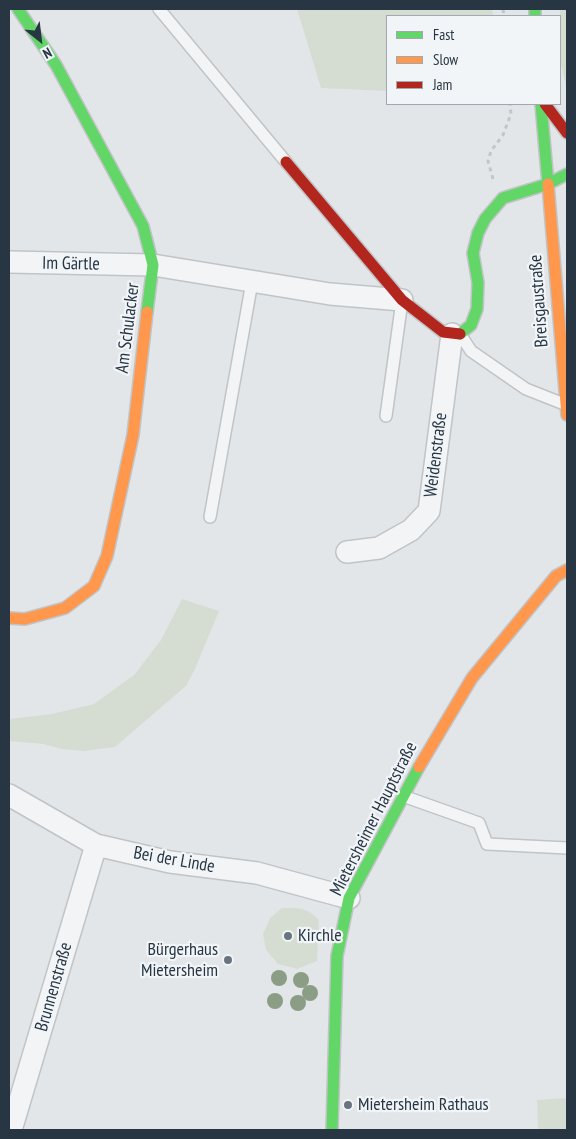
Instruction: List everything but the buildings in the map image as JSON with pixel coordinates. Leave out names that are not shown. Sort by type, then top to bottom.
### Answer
[{"type":"street","name":"Am Schulacker","points":[[9,618],[25,618],[65,608],[94,586],[107,556],[133,435],[153,265],[143,226],[56,65],[18,9]]},
{"type":"street","name":"Breisgaustraße","points":[[541,105],[566,410]]},
{"type":"street","points":[[546,105],[567,134]]},
{"type":"street","points":[[286,162],[402,300],[443,332],[456,334]]},
{"type":"street","points":[[503,198],[548,184],[567,174]]},
{"type":"street","points":[[548,184],[561,190]]},
{"type":"street","name":"Weidenstraße","points":[[346,552],[379,548],[410,530],[429,511],[456,334],[471,324],[477,309],[478,283],[473,253],[478,233],[485,219],[503,198]]},
{"type":"street","points":[[554,274],[567,252]]},
{"type":"street","name":"Im Gärtle","points":[[9,262],[153,265],[330,294],[402,300]]},
{"type":"street","name":"Mietersheimer Hauptstraße","points":[[332,1130],[337,956],[349,898],[403,796],[472,678],[556,576],[567,570]]},
{"type":"street","name":"Bei der Linde","points":[[9,795],[96,845],[170,862],[258,873],[349,898]]},
{"type":"street","name":"Brunnenstraße","points":[[11,1130],[96,845]]},
{"type":"lane","points":[[159,9],[286,162]]},
{"type":"lane","points":[[210,517],[252,282]]},
{"type":"lane","points":[[386,416],[402,300]]},
{"type":"lane","points":[[456,334],[471,351],[526,389],[566,410]]},
{"type":"lane","points":[[403,796],[479,823],[487,844],[567,848]]},
{"type":"path","points":[[503,198],[492,177],[488,162],[491,151],[503,135],[511,114],[510,105]]},
{"type":"shaded area","points":[[297,9],[492,9],[493,15],[386,15],[386,91],[321,88]]},
{"type":"shaded area","points":[[560,9],[567,9],[567,91],[561,64]]},
{"type":"shaded area","points":[[182,599],[219,611],[195,669],[186,686],[115,747],[84,751],[62,749],[43,744],[9,741],[9,719],[52,714],[94,704],[134,675],[161,640]]},
{"type":"shaded area","points":[[282,908],[307,910],[319,920],[317,961],[297,969],[278,964],[266,950],[263,934],[270,918]]},
{"type":"shaded area","points":[[567,1098],[567,1130],[538,1130],[537,1100]]},
{"type":"traffic: fast","points":[[18,9],[56,65],[143,226],[153,265],[147,312]]},
{"type":"traffic: fast","points":[[535,9],[535,15]]},
{"type":"traffic: fast","points":[[541,105],[548,184]]},
{"type":"traffic: fast","points":[[460,334],[471,325],[477,309],[478,283],[473,253],[478,233],[485,219],[503,198],[548,184],[567,174]]},
{"type":"traffic: fast","points":[[332,1130],[337,956],[349,898],[419,767]]},
{"type":"traffic: slow","points":[[548,184],[567,415]]},
{"type":"traffic: slow","points":[[9,618],[25,619],[65,608],[94,586],[107,556],[133,435],[147,312]]},
{"type":"traffic: slow","points":[[419,767],[472,678],[556,576],[567,570]]},
{"type":"traffic: jam","points":[[546,105],[567,133]]},
{"type":"traffic: jam","points":[[286,162],[402,300],[443,332],[460,334]]},
{"type":"place","name":"Kirchle","points":[[288,936]]},
{"type":"place","name":"Bürgerhaus Mietersheim","points":[[228,960]]},
{"type":"place","name":"Mietersheim Rathaus","points":[[348,1105]]}]
